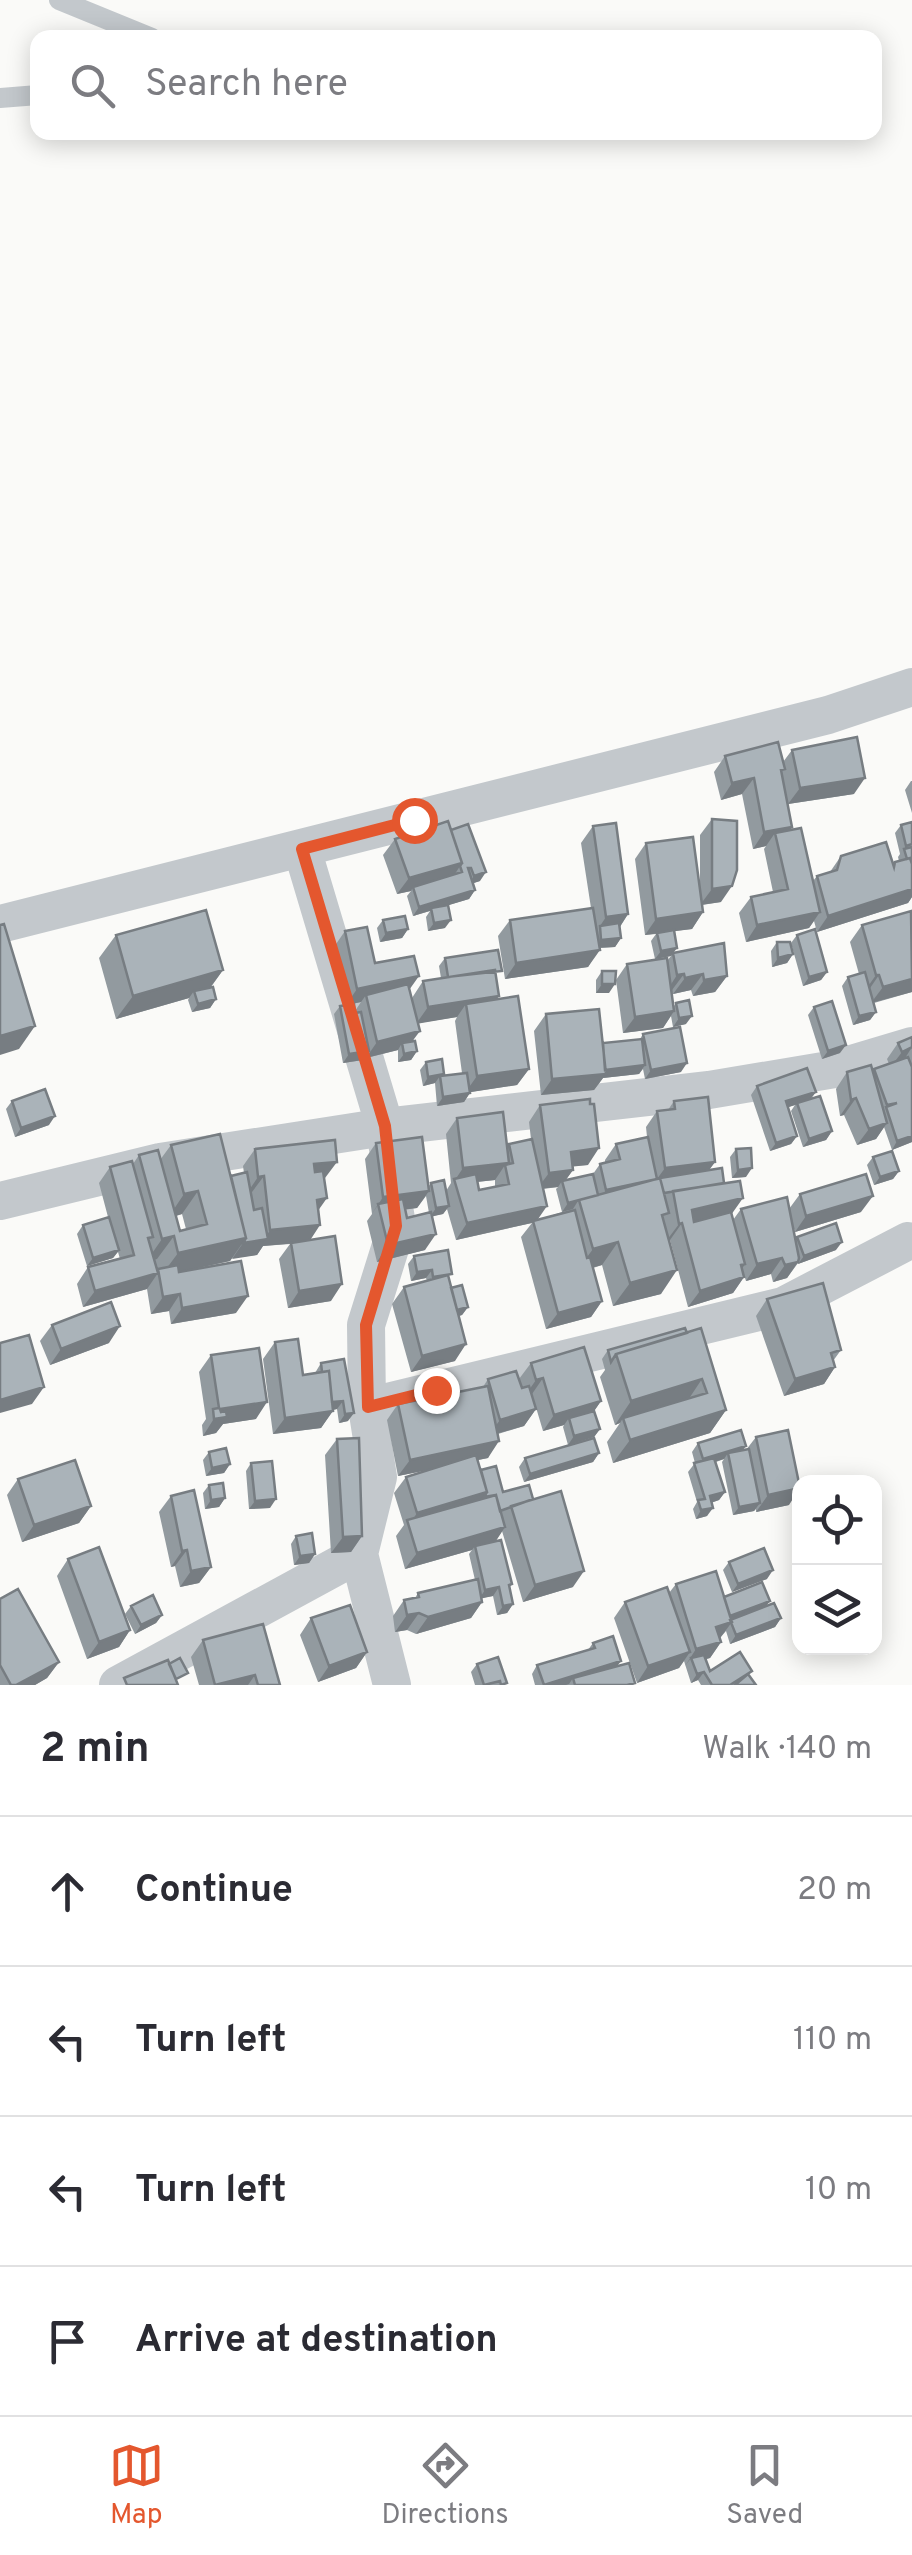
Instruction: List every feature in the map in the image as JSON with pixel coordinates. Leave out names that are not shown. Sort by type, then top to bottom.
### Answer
[{"type":"street","points":[[0,924],[828,715],[912,687]]},
{"type":"street","points":[[302,849],[385,1126],[396,1226],[366,1325],[368,1407],[378,1477],[359,1554],[392,1685]]},
{"type":"street","points":[[0,1201],[160,1162],[385,1126],[709,1090],[835,1069],[912,1046]]},
{"type":"street","points":[[368,1407],[783,1306],[908,1241]]},
{"type":"street","points":[[118,1685],[359,1554]]},
{"type":"lane","points":[[59,0],[132,30]]},
{"type":"lane","points":[[0,98],[30,96]]},
{"type":"building","points":[[857,737],[865,778],[800,788],[792,750]]},
{"type":"building","points":[[778,742],[792,827],[764,832],[754,778],[732,783],[725,756]]},
{"type":"building","points":[[712,819],[737,821],[737,870],[732,886],[712,889]]},
{"type":"building","points":[[448,821],[462,863],[409,878],[395,839]]},
{"type":"building","points":[[912,822],[912,844],[906,846],[901,825]]},
{"type":"building","points":[[616,823],[628,914],[606,917],[593,826]]},
{"type":"building","points":[[468,824],[486,872],[474,876],[468,868],[475,890],[419,907],[413,887],[462,872],[451,830]]},
{"type":"building","points":[[801,828],[820,912],[757,925],[751,897],[788,889],[775,833]]},
{"type":"building","points":[[693,837],[703,912],[656,919],[646,843]]},
{"type":"building","points":[[886,842],[894,867],[895,862],[910,858],[912,889],[828,916],[817,876],[837,870],[841,856]]},
{"type":"building","points":[[912,847],[912,860],[911,860],[904,849]]},
{"type":"building","points":[[448,905],[451,920],[434,923],[431,908]]},
{"type":"building","points":[[593,908],[600,950],[516,963],[510,920]]},
{"type":"building","points":[[206,910],[223,970],[133,996],[116,935]]},
{"type":"building","points":[[911,911],[912,979],[883,987],[862,925]]},
{"type":"building","points":[[405,916],[408,929],[386,933],[383,920]]},
{"type":"building","points":[[619,923],[621,938],[601,940],[600,926]]},
{"type":"building","points":[[4,924],[35,1026],[0,1036],[0,925]]},
{"type":"building","points":[[367,927],[375,963],[414,956],[419,976],[357,989],[345,931]]},
{"type":"building","points":[[815,929],[827,972],[809,977],[797,935]]},
{"type":"building","points":[[674,930],[677,948],[661,951],[657,933]]},
{"type":"building","points":[[777,942],[790,942],[793,954],[778,958]]},
{"type":"building","points":[[724,943],[727,976],[704,980],[703,974],[685,978],[684,974],[677,975],[673,953]]},
{"type":"building","points":[[498,950],[502,971],[448,977],[445,958]]},
{"type":"building","points":[[667,958],[674,1011],[635,1017],[627,964]]},
{"type":"building","points":[[495,970],[499,996],[428,1007],[423,981]]},
{"type":"building","points":[[602,971],[616,971],[615,984],[602,984]]},
{"type":"building","points":[[865,972],[876,1012],[859,1016],[848,977]]},
{"type":"building","points":[[408,984],[420,1031],[377,1042],[366,995]]},
{"type":"building","points":[[213,987],[216,999],[198,1004],[194,991]]},
{"type":"building","points":[[518,996],[529,1069],[477,1076],[466,1004]]},
{"type":"building","points":[[689,1000],[692,1016],[679,1018],[676,1003]]},
{"type":"building","points":[[832,1001],[846,1045],[828,1051],[814,1007]]},
{"type":"building","points":[[354,1004],[355,1013],[361,1012],[369,1051],[349,1054],[340,1006]]},
{"type":"building","points":[[599,1009],[606,1074],[552,1079],[546,1014]]},
{"type":"building","points":[[680,1027],[687,1063],[651,1070],[643,1034]]},
{"type":"building","points":[[912,1037],[912,1047],[902,1052],[898,1043]]},
{"type":"building","points":[[642,1039],[645,1065],[605,1070],[603,1043]]},
{"type":"building","points":[[415,1041],[417,1051],[404,1054],[402,1043]]},
{"type":"building","points":[[908,1057],[912,1067],[912,1136],[897,1141],[886,1107],[897,1103],[887,1105],[874,1069]]},
{"type":"building","points":[[442,1059],[444,1074],[428,1077],[426,1062]]},
{"type":"building","points":[[871,1065],[887,1123],[869,1129],[856,1098],[851,1100],[847,1072]]},
{"type":"building","points":[[807,1068],[816,1092],[786,1101],[797,1136],[776,1143],[757,1086]]},
{"type":"building","points":[[467,1073],[470,1093],[443,1097],[440,1076]]},
{"type":"building","points":[[45,1089],[55,1116],[21,1128],[12,1101]]},
{"type":"building","points":[[820,1096],[832,1131],[809,1139],[797,1103]]},
{"type":"building","points":[[708,1097],[715,1162],[665,1168],[657,1111],[675,1109],[674,1101]]},
{"type":"building","points":[[590,1099],[590,1104],[594,1104],[599,1148],[571,1152],[573,1170],[549,1173],[540,1105]]},
{"type":"building","points":[[503,1112],[509,1163],[463,1168],[457,1118]]},
{"type":"building","points":[[220,1134],[246,1238],[178,1253],[174,1236],[162,1239],[139,1155],[158,1150],[180,1231],[207,1224],[198,1191],[184,1194],[171,1145]]},
{"type":"building","points":[[422,1137],[429,1191],[383,1197],[376,1143]]},
{"type":"building","points":[[648,1137],[657,1179],[606,1190],[600,1164],[620,1159],[616,1144]]},
{"type":"building","points":[[532,1139],[547,1206],[467,1223],[454,1179],[476,1174],[479,1190],[509,1184],[505,1165],[513,1163],[509,1144]]},
{"type":"building","points":[[335,1140],[337,1162],[314,1164],[315,1172],[323,1171],[327,1198],[317,1200],[320,1225],[270,1230],[264,1176],[258,1177],[255,1149]]},
{"type":"building","points":[[751,1148],[752,1168],[738,1170],[736,1149]]},
{"type":"building","points":[[892,1151],[899,1171],[880,1177],[873,1157]]},
{"type":"building","points":[[132,1161],[153,1237],[148,1238],[158,1273],[95,1291],[88,1267],[134,1255],[110,1167]]},
{"type":"building","points":[[722,1168],[724,1183],[664,1193],[660,1178]]},
{"type":"building","points":[[247,1172],[254,1210],[262,1208],[268,1239],[243,1243],[246,1238],[231,1176]]},
{"type":"building","points":[[593,1174],[598,1195],[568,1203],[562,1181]]},
{"type":"building","points":[[866,1174],[873,1196],[806,1216],[800,1194]]},
{"type":"building","points":[[660,1178],[669,1213],[662,1215],[677,1270],[630,1283],[618,1242],[593,1249],[579,1200]]},
{"type":"building","points":[[444,1180],[449,1206],[436,1208],[431,1183]]},
{"type":"building","points":[[740,1181],[743,1198],[692,1210],[694,1222],[731,1212],[745,1264],[741,1265],[744,1277],[700,1291],[673,1191]]},
{"type":"building","points":[[787,1197],[798,1262],[785,1265],[782,1258],[757,1264],[741,1209]]},
{"type":"building","points":[[403,1199],[407,1218],[431,1212],[436,1234],[388,1245],[378,1204]]},
{"type":"building","points":[[575,1210],[602,1301],[558,1313],[533,1221]]},
{"type":"building","points":[[109,1217],[119,1250],[93,1258],[83,1225]]},
{"type":"building","points":[[836,1223],[842,1242],[804,1256],[797,1237]]},
{"type":"building","points":[[335,1236],[342,1284],[299,1291],[291,1243]]},
{"type":"building","points":[[448,1250],[452,1274],[433,1277],[432,1270],[417,1272],[414,1256]]},
{"type":"building","points":[[241,1261],[248,1296],[182,1308],[180,1294],[163,1297],[158,1269],[178,1265],[179,1272]]},
{"type":"building","points":[[448,1275],[466,1344],[422,1356],[404,1287]]},
{"type":"building","points":[[823,1283],[841,1350],[831,1353],[835,1367],[795,1379],[767,1299]]},
{"type":"building","points":[[462,1285],[468,1307],[457,1310],[451,1288]]},
{"type":"building","points":[[111,1302],[120,1326],[61,1349],[52,1325]]},
{"type":"building","points":[[685,1328],[687,1333],[616,1354],[611,1362],[608,1350]]},
{"type":"building","points":[[701,1328],[726,1410],[630,1440],[623,1418],[707,1393],[702,1379],[631,1401],[616,1354]]},
{"type":"building","points":[[29,1335],[44,1387],[0,1400],[0,1343]]},
{"type":"building","points":[[298,1339],[303,1375],[329,1371],[333,1411],[285,1418],[275,1342]]},
{"type":"building","points":[[584,1347],[601,1401],[554,1415],[543,1378],[536,1380],[531,1363]]},
{"type":"building","points":[[259,1348],[267,1402],[220,1409],[226,1411],[227,1417],[214,1419],[213,1409],[219,1408],[211,1355]]},
{"type":"building","points":[[344,1359],[354,1413],[345,1414],[343,1401],[332,1402],[329,1371],[322,1372],[321,1363]]},
{"type":"building","points":[[516,1371],[522,1388],[529,1386],[536,1409],[500,1420],[488,1379]]},
{"type":"building","points":[[488,1386],[499,1441],[410,1460],[398,1404]]},
{"type":"building","points":[[594,1411],[600,1429],[574,1436],[569,1418]]},
{"type":"building","points":[[741,1430],[746,1446],[703,1459],[698,1443]]},
{"type":"building","points":[[788,1430],[797,1475],[792,1475],[792,1490],[768,1495],[756,1437]]},
{"type":"building","points":[[359,1438],[362,1536],[343,1537],[337,1439]]},
{"type":"building","points":[[594,1438],[599,1453],[530,1474],[525,1458]]},
{"type":"building","points":[[226,1448],[230,1464],[212,1468],[209,1452]]},
{"type":"building","points":[[749,1449],[760,1503],[739,1507],[728,1453]]},
{"type":"building","points":[[476,1455],[487,1492],[417,1513],[406,1477]]},
{"type":"building","points":[[714,1458],[725,1492],[710,1496],[713,1508],[701,1510],[698,1500],[705,1499],[694,1463]]},
{"type":"building","points":[[75,1460],[91,1506],[34,1525],[18,1479]]},
{"type":"building","points":[[272,1461],[276,1499],[255,1501],[251,1463]]},
{"type":"building","points":[[496,1466],[503,1492],[529,1485],[533,1499],[500,1511],[496,1495],[484,1497],[487,1492],[481,1470]]},
{"type":"building","points":[[223,1483],[225,1498],[211,1500],[209,1485]]},
{"type":"building","points":[[194,1490],[211,1567],[191,1571],[187,1550],[182,1551],[171,1496]]},
{"type":"building","points":[[561,1491],[584,1571],[535,1585],[511,1506]]},
{"type":"building","points":[[496,1495],[505,1527],[417,1553],[407,1520]]},
{"type":"building","points":[[312,1533],[315,1554],[300,1556],[296,1536]]},
{"type":"building","points":[[501,1540],[513,1604],[503,1606],[499,1587],[485,1590],[475,1546]]},
{"type":"building","points":[[99,1547],[130,1630],[99,1642],[68,1559]]},
{"type":"building","points":[[764,1548],[773,1570],[738,1584],[729,1562]]},
{"type":"building","points":[[716,1571],[732,1622],[716,1627],[721,1642],[696,1649],[676,1584]]},
{"type":"building","points":[[478,1579],[482,1602],[428,1617],[419,1613],[407,1615],[404,1600]]},
{"type":"building","points":[[762,1582],[770,1601],[730,1616],[724,1597]]},
{"type":"building","points":[[667,1587],[690,1652],[648,1666],[625,1602]]},
{"type":"building","points":[[18,1589],[59,1662],[11,1685],[0,1665],[0,1599]]},
{"type":"building","points":[[153,1595],[162,1615],[141,1625],[131,1606]]},
{"type":"building","points":[[774,1603],[781,1618],[736,1635],[730,1620]]},
{"type":"building","points":[[350,1605],[367,1652],[329,1666],[311,1618]]},
{"type":"building","points":[[263,1624],[280,1685],[258,1685],[255,1675],[215,1685],[203,1640]]},
{"type":"building","points":[[613,1636],[621,1661],[544,1685],[537,1665],[595,1648],[593,1643]]},
{"type":"building","points":[[740,1652],[752,1671],[730,1685],[712,1685],[704,1672],[697,1674],[691,1658],[704,1655],[710,1671]]},
{"type":"building","points":[[498,1657],[507,1683],[484,1685],[477,1664]]},
{"type":"building","points":[[180,1658],[188,1673],[176,1679],[169,1664]]},
{"type":"building","points":[[168,1660],[178,1685],[127,1685],[124,1678]]},
{"type":"building","points":[[629,1663],[635,1683],[575,1685],[573,1678]]},
{"type":"building","points":[[748,1674],[756,1685],[735,1685]]},
{"type":"route","points":[[414,820],[302,849],[385,1126],[396,1226],[366,1325],[368,1407],[436,1390]]}]
